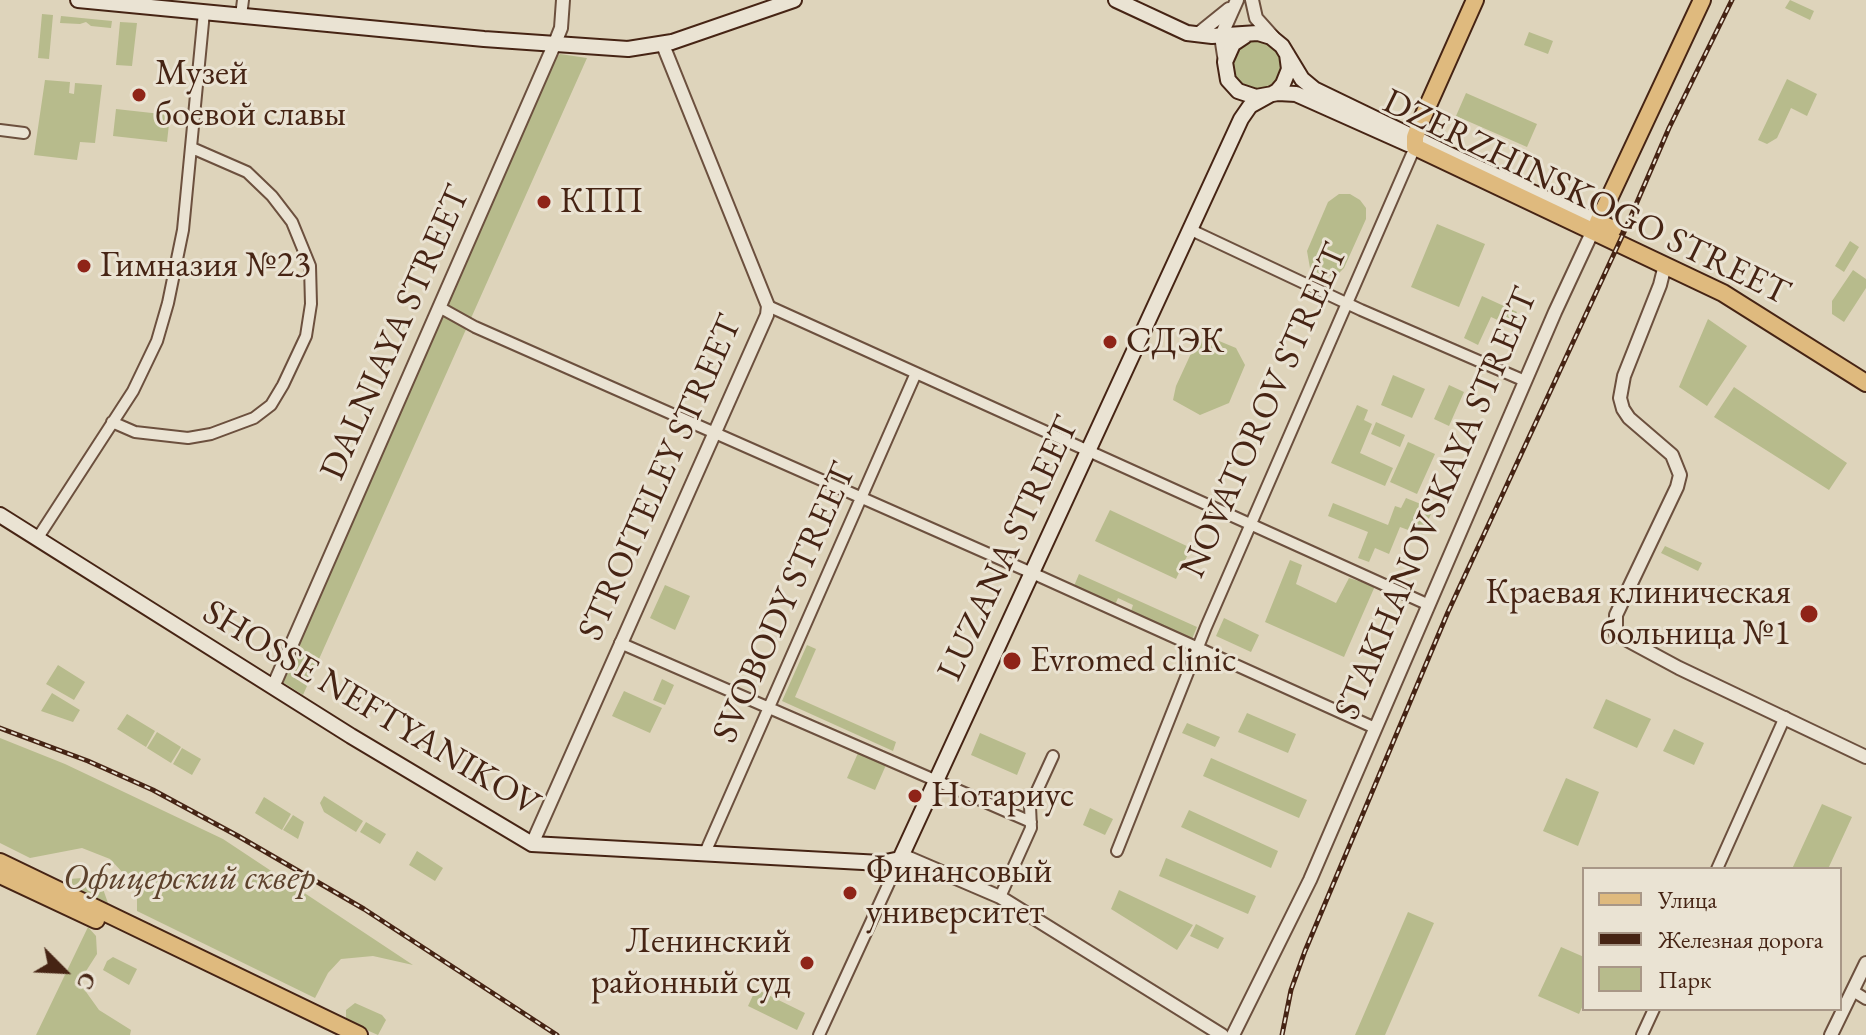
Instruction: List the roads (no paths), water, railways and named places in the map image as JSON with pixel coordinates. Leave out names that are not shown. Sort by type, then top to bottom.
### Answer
[{"type":"main road","points":[[78,0],[628,49],[663,45],[794,0]]},
{"type":"main road","points":[[1116,0],[1187,33],[1221,36],[1261,33],[1275,39]]},
{"type":"main road","name":"NOVATOROV STREET","points":[[1415,142],[1475,0]]},
{"type":"main road","name":"STAKHANOVSKAYA STREET","points":[[1596,226],[1702,0]]},
{"type":"main road","points":[[1225,62],[1233,44],[1246,35]]},
{"type":"main road","name":"DZERZHINSKOGO STREET","points":[[1275,39],[1302,79],[1314,89],[1415,142]]},
{"type":"main road","points":[[1267,96],[1277,91],[1286,78],[1289,66],[1287,54]]},
{"type":"main road","name":"DZERZHINSKOGO STREET","points":[[1225,62],[1228,80],[1238,91],[1253,97],[1296,94],[1415,142],[1728,285],[1866,372]]},
{"type":"main road","name":"LUZANA STREET","points":[[900,859],[1241,119],[1250,106],[1267,96]]},
{"type":"main road","name":"DZERZHINSKOGO STREET","points":[[1596,226],[1723,293],[1866,383]]},
{"type":"main road","name":"SHOSSE NEFTYANIKOV","points":[[0,515],[478,814],[532,844],[881,863],[900,859]]},
{"type":"main road","points":[[0,862],[359,1035]]},
{"type":"main road","points":[[0,875],[335,1035]]},
{"type":"street","points":[[241,16],[243,0]]},
{"type":"street","name":"DALNIAYA STREET","points":[[273,687],[555,43],[561,28],[563,0]]},
{"type":"street","points":[[1198,34],[1214,23],[1236,0]]},
{"type":"street","points":[[1225,62],[1221,36],[1236,0]]},
{"type":"street","points":[[1252,0],[1256,18],[1275,39]]},
{"type":"street","points":[[37,539],[112,422],[157,341],[183,230],[204,12]]},
{"type":"street","name":"STROITELEY STREET","points":[[532,844],[767,315],[768,306],[663,45]]},
{"type":"street","points":[[0,130],[24,133]]},
{"type":"street","name":"NOVATOROV STREET","points":[[1117,851],[1197,648],[1349,304],[1415,142]]},
{"type":"street","points":[[112,422],[135,432],[188,438],[211,434],[254,418],[271,405],[306,336],[311,304],[310,266],[292,222],[272,196],[247,172],[192,148]]},
{"type":"street","name":"STAKHANOVSKAYA STREET","points":[[1233,1035],[1310,880],[1525,381],[1596,226]]},
{"type":"street","points":[[1189,229],[1525,381]]},
{"type":"street","points":[[1665,265],[1624,376],[1620,398],[1629,418],[1672,455],[1680,475],[1616,615],[1616,634],[1679,668],[1866,757]]},
{"type":"street","points":[[768,306],[1429,605]]},
{"type":"street","points":[[439,307],[477,329],[1375,728]]},
{"type":"street","name":"SVOBODY STREET","points":[[704,855],[916,373]]},
{"type":"street","points":[[620,643],[1031,822]]},
{"type":"street","points":[[1718,867],[1785,717]]},
{"type":"street","points":[[1000,897],[1031,828],[1030,806],[1053,756]]},
{"type":"street","name":"SHOSSE NEFTYANIKOV","points":[[900,859],[909,858],[1000,897],[1222,1035]]},
{"type":"street","name":"LUZANA STREET","points":[[819,1035],[900,859]]},
{"type":"street","points":[[1831,1035],[1866,963]]},
{"type":"street","points":[[1853,991],[1866,999]]},
{"type":"street","points":[[1642,1035],[1653,1011]]},
{"type":"railway","points":[[1282,1035],[1291,990],[1305,951],[1448,612],[1669,128],[1732,0]]},
{"type":"railway","points":[[0,728],[88,761],[153,790],[238,836],[364,909],[557,1035]]},
{"type":"place","name":"Музей боевой славы","points":[[139,95]]},
{"type":"place","name":"КПП","points":[[544,202]]},
{"type":"place","name":"Гимназия №23","points":[[84,266]]},
{"type":"place","name":"СДЭК","points":[[1110,342]]},
{"type":"place","name":"Краевая клиническая больница №1","points":[[1809,614]]},
{"type":"place","name":"Evromed clinic","points":[[1012,661]]},
{"type":"place","name":"Нотариус","points":[[915,796]]},
{"type":"place","name":"Финансовый университет","points":[[850,893]]},
{"type":"place","name":"Ленинский районный суд","points":[[807,963]]},
{"type":"park label","name":"Офицерский сквер","points":[[189,879]]}]
